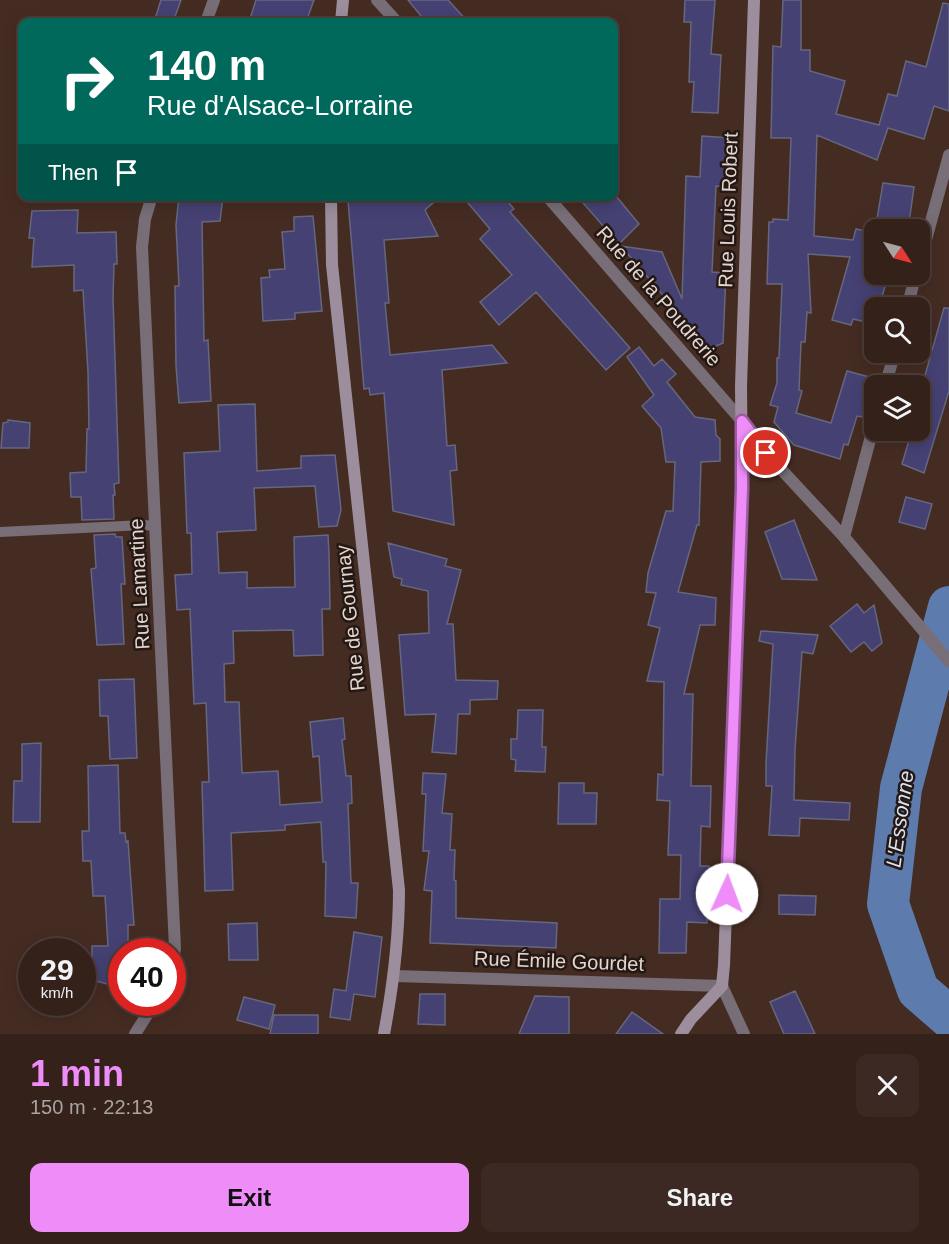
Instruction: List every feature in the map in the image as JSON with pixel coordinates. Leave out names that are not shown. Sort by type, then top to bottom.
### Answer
[{"type":"street","points":[[207,18],[214,0]]},
{"type":"street","points":[[341,18],[343,0]]},
{"type":"street","points":[[377,0],[393,18]]},
{"type":"street","name":"Rue Louis Robert","points":[[722,986],[742,489],[741,374],[754,0]]},
{"type":"street","points":[[930,225],[949,155]]},
{"type":"street","name":"Rue Lamartine","points":[[150,201],[145,219],[142,247],[175,938]]},
{"type":"street","name":"Rue de Gournay","points":[[331,201],[332,265],[399,890],[399,932],[395,976],[384,1034]]},
{"type":"street","name":"Rue de la Poudrerie","points":[[551,201],[742,421],[766,453],[844,537],[949,661]]},
{"type":"street","points":[[844,537],[870,441]]},
{"type":"street","name":"Rue Émile Gourdet","points":[[395,976],[722,986]]},
{"type":"street","points":[[681,1034],[691,1019],[722,986],[744,1034]]},
{"type":"street","points":[[135,1034],[146,1016]]},
{"type":"lane","points":[[0,532],[156,526]]},
{"type":"building","points":[[161,0],[181,0],[174,18],[155,18]]},
{"type":"building","points":[[256,0],[314,0],[307,18],[250,18]]},
{"type":"building","points":[[408,0],[448,0],[464,18],[423,18]]},
{"type":"building","points":[[685,0],[715,0],[711,54],[721,55],[718,113],[692,112],[694,82],[689,82],[691,22],[684,22]]},
{"type":"building","points":[[783,0],[801,0],[801,50],[810,50],[810,71],[845,81],[836,114],[879,125],[888,94],[897,96],[906,61],[926,67],[943,3],[949,4],[949,111],[934,106],[924,139],[888,128],[877,160],[817,135],[814,236],[853,240],[856,229],[864,231],[864,285],[885,285],[882,297],[864,297],[864,322],[853,319],[851,325],[832,320],[850,257],[808,254],[811,313],[807,312],[805,342],[801,342],[799,390],[802,391],[796,413],[831,423],[847,371],[864,376],[862,417],[857,416],[848,445],[844,444],[840,459],[794,445],[774,422],[778,407],[770,405],[777,383],[782,284],[767,284],[769,222],[773,222],[773,219],[788,220],[791,138],[771,138],[773,46],[781,47]]},
{"type":"building","points":[[702,136],[730,138],[728,187],[716,186],[712,272],[726,273],[723,343],[709,349],[621,246],[662,252],[682,299],[686,176],[700,177]]},
{"type":"building","points":[[883,183],[914,187],[910,219],[877,219]]},
{"type":"building","points":[[618,198],[639,224],[619,244],[581,201],[618,201]]},
{"type":"building","points":[[178,201],[222,201],[220,221],[202,222],[204,341],[208,340],[211,401],[179,403],[176,366],[175,286],[179,286],[176,225]]},
{"type":"building","points":[[348,201],[435,201],[425,210],[438,236],[384,240],[389,303],[385,303],[390,355],[492,345],[507,363],[442,370],[447,446],[455,445],[457,470],[450,471],[454,525],[393,511],[384,393],[370,395],[369,388],[364,389]]},
{"type":"building","points":[[466,201],[507,201],[514,209],[510,212],[630,348],[606,370],[536,292],[499,325],[480,302],[512,275],[480,239],[490,229]]},
{"type":"building","points":[[78,210],[77,233],[116,232],[117,264],[114,264],[113,298],[119,483],[114,484],[114,519],[82,520],[81,497],[71,497],[70,473],[86,472],[87,429],[89,429],[83,290],[74,291],[74,265],[32,267],[34,238],[29,238],[32,211]]},
{"type":"building","points":[[313,216],[322,311],[295,313],[295,319],[263,321],[261,278],[270,277],[269,270],[285,269],[282,232],[294,231],[294,217]]},
{"type":"building","points":[[944,308],[949,308],[949,391],[924,473],[902,464],[909,441],[930,441],[930,375],[925,375]]},
{"type":"building","points":[[639,347],[654,366],[662,359],[676,374],[667,382],[695,417],[715,420],[716,435],[720,439],[720,461],[701,462],[699,525],[697,525],[678,592],[716,598],[715,625],[700,625],[684,694],[693,694],[691,786],[711,786],[710,827],[701,826],[700,866],[709,866],[707,923],[687,922],[686,953],[659,953],[660,899],[680,899],[681,855],[668,855],[670,801],[657,800],[658,774],[663,775],[664,682],[647,681],[660,628],[648,625],[656,593],[646,592],[648,573],[666,511],[673,511],[675,462],[666,462],[661,428],[642,406],[654,395],[627,357]]},
{"type":"building","points":[[255,404],[257,471],[301,468],[301,456],[335,455],[341,510],[337,526],[319,527],[315,486],[254,488],[256,530],[217,532],[219,573],[247,572],[247,588],[295,587],[294,537],[328,535],[329,554],[330,609],[322,609],[323,655],[294,656],[293,630],[233,631],[234,663],[224,664],[225,702],[239,702],[242,773],[278,771],[280,805],[322,802],[319,756],[313,757],[310,722],[343,718],[345,739],[342,740],[346,776],[351,776],[352,803],[348,804],[351,883],[358,883],[356,918],[325,916],[326,862],[323,862],[321,822],[285,825],[285,830],[231,833],[233,890],[205,891],[202,782],[209,782],[206,703],[194,704],[190,609],[177,610],[175,575],[192,574],[191,533],[187,533],[184,453],[220,451],[218,405]]},
{"type":"building","points":[[8,420],[30,423],[29,448],[1,448],[3,423]]},
{"type":"building","points":[[906,497],[932,504],[925,529],[899,522]]},
{"type":"building","points":[[794,520],[817,580],[782,579],[765,532]]},
{"type":"building","points":[[115,534],[116,537],[122,537],[125,584],[121,584],[124,644],[97,645],[91,569],[96,568],[94,535]]},
{"type":"building","points":[[388,543],[447,559],[445,566],[461,570],[447,624],[453,624],[456,680],[498,681],[497,699],[470,700],[470,714],[458,714],[456,754],[432,752],[436,714],[405,715],[399,635],[429,633],[428,591],[401,585],[402,579],[394,577]]},
{"type":"building","points":[[857,604],[864,613],[874,605],[882,643],[872,651],[864,642],[851,652],[830,626]]},
{"type":"building","points":[[761,631],[818,635],[813,654],[802,652],[794,800],[850,803],[849,820],[800,818],[799,836],[769,835],[772,786],[766,786],[766,763],[773,644],[759,641]]},
{"type":"building","points":[[134,679],[137,758],[110,759],[108,716],[100,716],[99,680]]},
{"type":"building","points":[[518,710],[543,710],[542,747],[546,747],[545,772],[515,771],[516,760],[511,759],[511,739],[517,739]]},
{"type":"building","points":[[41,743],[40,822],[13,822],[14,781],[22,781],[22,744]]},
{"type":"building","points":[[118,765],[120,833],[125,833],[126,842],[128,841],[134,925],[128,925],[128,938],[108,938],[108,946],[105,896],[93,896],[91,861],[83,861],[82,831],[89,831],[88,766]]},
{"type":"building","points":[[423,773],[446,774],[442,813],[452,814],[450,850],[455,850],[456,918],[557,923],[556,948],[430,943],[432,891],[424,890],[429,851],[423,851],[426,794],[422,794]]},
{"type":"building","points":[[559,783],[584,783],[584,793],[597,793],[596,824],[558,824]]},
{"type":"building","points":[[779,895],[816,896],[815,915],[779,914]]},
{"type":"building","points":[[257,923],[258,960],[229,960],[228,924]]},
{"type":"building","points":[[354,932],[382,937],[375,997],[354,994],[350,1020],[330,1017],[334,989],[346,991]]},
{"type":"building","points":[[96,946],[108,946],[108,984],[96,981]]},
{"type":"building","points":[[795,991],[815,1034],[784,1034],[770,1002]]},
{"type":"building","points":[[420,994],[445,994],[445,1025],[418,1024]]},
{"type":"building","points":[[535,996],[569,997],[569,1034],[519,1034]]},
{"type":"building","points":[[244,997],[275,1005],[269,1029],[237,1020]]},
{"type":"building","points":[[632,1012],[663,1034],[616,1034]]},
{"type":"building","points":[[274,1015],[318,1015],[318,1034],[270,1034]]},
{"type":"waterway","name":"L'Essonne","points":[[949,607],[901,788],[888,904],[918,990],[949,1017]]},
{"type":"route","points":[[727,894],[742,489],[742,421],[766,453]]}]
